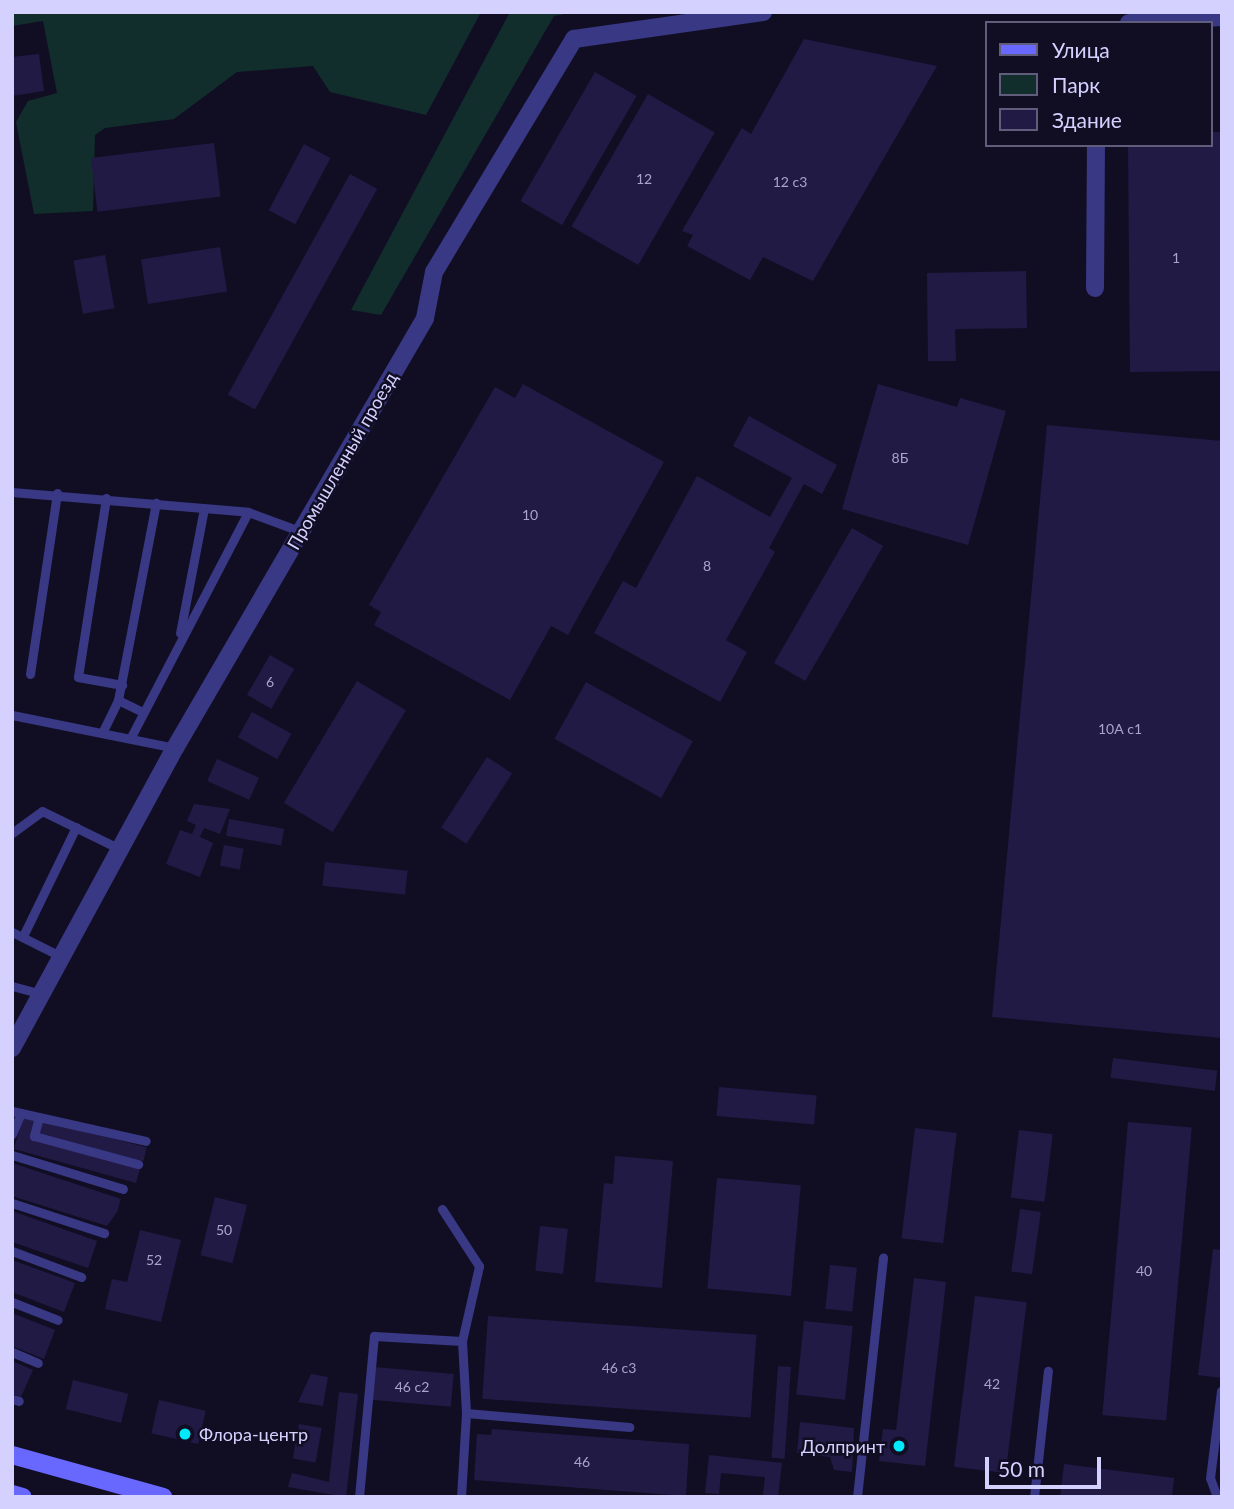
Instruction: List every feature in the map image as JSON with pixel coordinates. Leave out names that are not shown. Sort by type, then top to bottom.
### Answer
[{"type":"main road","points":[[12,1455],[163,1497]]},
{"type":"main road","points":[[12,1494],[23,1497]]},
{"type":"street","name":"Промышленный проезд","points":[[12,1048],[19,1022],[41,995],[176,748],[425,318],[435,272],[574,39],[716,15],[763,12]]},
{"type":"street","points":[[1160,21],[1222,17]]},
{"type":"street","points":[[1095,288],[1096,147]]},
{"type":"lane","points":[[12,492],[57,493],[248,512],[300,531]]},
{"type":"lane","points":[[30,674],[57,493]]},
{"type":"lane","points":[[106,498],[78,677],[121,685]]},
{"type":"lane","points":[[103,731],[118,700],[156,503]]},
{"type":"lane","points":[[178,643],[204,508]]},
{"type":"lane","points":[[132,735],[248,512]]},
{"type":"lane","points":[[118,700],[144,712]]},
{"type":"lane","points":[[12,715],[132,735],[176,748]]},
{"type":"lane","points":[[12,833],[42,811],[120,849]]},
{"type":"lane","points":[[24,934],[76,827]]},
{"type":"lane","points":[[12,932],[24,934],[62,957]]},
{"type":"lane","points":[[12,986],[41,995]]},
{"type":"lane","points":[[12,1133],[17,1112],[146,1141]]},
{"type":"lane","points":[[39,1117],[34,1136],[138,1164]]},
{"type":"lane","points":[[12,1155],[122,1189]]},
{"type":"lane","points":[[12,1203],[104,1233]]},
{"type":"lane","points":[[442,1209],[479,1266],[462,1341],[466,1413],[461,1497]]},
{"type":"lane","points":[[12,1251],[81,1277]]},
{"type":"lane","points":[[857,1497],[883,1257]]},
{"type":"lane","points":[[12,1302],[58,1320]]},
{"type":"lane","points":[[359,1497],[374,1336],[462,1341]]},
{"type":"lane","points":[[12,1352],[38,1363]]},
{"type":"lane","points":[[1034,1497],[1048,1371]]},
{"type":"lane","points":[[1217,1497],[1210,1478],[1221,1391]]},
{"type":"lane","points":[[466,1413],[629,1427]]},
{"type":"green space","points":[[12,12],[481,12],[426,115],[330,92],[313,66],[237,72],[174,119],[105,128],[95,135],[93,211],[34,214],[16,122],[28,101],[57,93],[43,21],[12,26]]},
{"type":"green space","points":[[510,12],[575,12],[554,16],[381,315],[351,310]]},
{"type":"building","points":[[804,39],[937,66],[813,281],[763,257],[750,280],[687,246],[693,235],[682,231],[742,128],[751,134]]},
{"type":"building","points":[[39,54],[44,91],[12,96],[12,57]]},
{"type":"building","points":[[595,72],[637,96],[562,225],[520,201]]},
{"type":"building","points":[[648,94],[715,132],[638,265],[572,227]]},
{"type":"building","points":[[1213,132],[1222,132],[1222,371],[1130,372],[1128,147],[1213,147]]},
{"type":"building","points":[[214,143],[221,197],[98,212],[91,158]]},
{"type":"building","points":[[304,144],[330,158],[295,224],[269,210]]},
{"type":"building","points":[[350,174],[377,189],[255,409],[228,394]]},
{"type":"building","points":[[220,247],[227,291],[148,304],[141,260]]},
{"type":"building","points":[[105,255],[114,308],[83,314],[73,261]]},
{"type":"building","points":[[1026,271],[1027,328],[955,329],[956,361],[928,361],[927,273]]},
{"type":"building","points":[[523,384],[664,462],[568,635],[551,626],[510,700],[374,625],[381,612],[369,605],[495,387],[515,398]]},
{"type":"building","points":[[878,384],[957,407],[960,398],[1006,411],[968,545],[842,509]]},
{"type":"building","points":[[749,416],[837,465],[822,494],[804,484],[769,548],[775,552],[726,640],[747,652],[720,702],[594,633],[623,581],[636,588],[697,476],[770,517],[792,478],[733,446]]},
{"type":"building","points":[[1047,425],[1222,441],[1222,1038],[992,1017]]},
{"type":"building","points":[[852,528],[883,546],[805,681],[774,663]]},
{"type":"building","points":[[270,655],[294,669],[271,709],[247,695]]},
{"type":"building","points":[[357,681],[406,710],[333,832],[284,803]]},
{"type":"building","points":[[586,682],[693,741],[661,798],[554,739]]},
{"type":"building","points":[[252,712],[291,734],[277,759],[238,737]]},
{"type":"building","points":[[487,757],[512,773],[466,844],[441,827]]},
{"type":"building","points":[[217,759],[259,778],[249,800],[207,781]]},
{"type":"building","points":[[194,804],[230,809],[220,834],[204,828],[200,837],[213,843],[200,877],[166,864],[180,830],[192,834],[196,825],[187,821]]},
{"type":"building","points":[[229,819],[284,829],[281,845],[226,836]]},
{"type":"building","points":[[224,845],[244,849],[240,869],[220,866]]},
{"type":"building","points":[[325,862],[408,871],[405,895],[322,886]]},
{"type":"building","points":[[1113,1058],[1217,1071],[1215,1091],[1111,1078]]},
{"type":"building","points":[[719,1087],[817,1096],[814,1124],[716,1116]]},
{"type":"building","points":[[23,1116],[35,1120],[30,1139],[140,1168],[136,1183],[14,1149]]},
{"type":"building","points":[[41,1121],[147,1147],[143,1161],[38,1135]]},
{"type":"building","points":[[1128,1122],[1192,1128],[1166,1420],[1102,1415]]},
{"type":"building","points":[[915,1128],[957,1133],[943,1243],[901,1238]]},
{"type":"building","points":[[1019,1130],[1053,1134],[1044,1202],[1011,1197]]},
{"type":"building","points":[[615,1156],[673,1161],[662,1288],[595,1282],[604,1183],[613,1184]]},
{"type":"building","points":[[12,1163],[121,1199],[117,1212],[107,1226],[12,1196]]},
{"type":"building","points":[[717,1178],[801,1185],[791,1296],[707,1289]]},
{"type":"building","points":[[215,1197],[247,1205],[233,1263],[200,1255]]},
{"type":"building","points":[[1020,1209],[1041,1212],[1032,1274],[1011,1271]]},
{"type":"building","points":[[12,1211],[97,1241],[88,1268],[12,1242]]},
{"type":"building","points":[[540,1226],[568,1229],[563,1274],[535,1271]]},
{"type":"building","points":[[140,1230],[181,1240],[161,1322],[105,1309],[112,1279],[127,1282]]},
{"type":"building","points":[[1213,1249],[1222,1250],[1222,1378],[1198,1375]]},
{"type":"building","points":[[12,1260],[75,1283],[64,1312],[12,1292]]},
{"type":"building","points":[[830,1265],[857,1268],[852,1312],[825,1309]]},
{"type":"building","points":[[914,1278],[946,1282],[925,1466],[879,1461],[883,1429],[896,1430]]},
{"type":"building","points":[[975,1296],[1027,1302],[1006,1473],[954,1467]]},
{"type":"building","points":[[12,1313],[55,1330],[44,1359],[12,1346]]},
{"type":"building","points":[[488,1316],[756,1335],[751,1418],[482,1399]]},
{"type":"building","points":[[804,1321],[853,1326],[845,1400],[796,1395]]},
{"type":"building","points":[[12,1361],[33,1370],[21,1397],[12,1394]]},
{"type":"building","points":[[778,1366],[791,1367],[785,1459],[772,1458]]},
{"type":"building","points":[[374,1367],[454,1374],[451,1407],[371,1400]]},
{"type":"building","points":[[311,1374],[328,1377],[323,1406],[298,1402]]},
{"type":"building","points":[[73,1380],[128,1394],[121,1423],[66,1409]]},
{"type":"building","points":[[339,1392],[358,1394],[346,1497],[288,1487],[292,1473],[329,1482]]},
{"type":"building","points":[[159,1400],[206,1411],[198,1444],[151,1433]]},
{"type":"building","points":[[800,1422],[854,1428],[852,1472],[834,1470],[830,1457],[797,1453]]},
{"type":"building","points":[[299,1424],[322,1428],[316,1462],[293,1458]]},
{"type":"building","points":[[492,1429],[689,1444],[686,1496],[474,1480],[477,1434],[491,1435]]},
{"type":"building","points":[[709,1455],[782,1463],[778,1497],[763,1495],[765,1477],[721,1473],[719,1494],[705,1493]]},
{"type":"building","points":[[1064,1464],[1174,1478],[1172,1497],[1060,1497]]},
{"type":"place","name":"Флора-центр","points":[[185,1434]]},
{"type":"place","name":"Долпринт","points":[[899,1446]]}]
